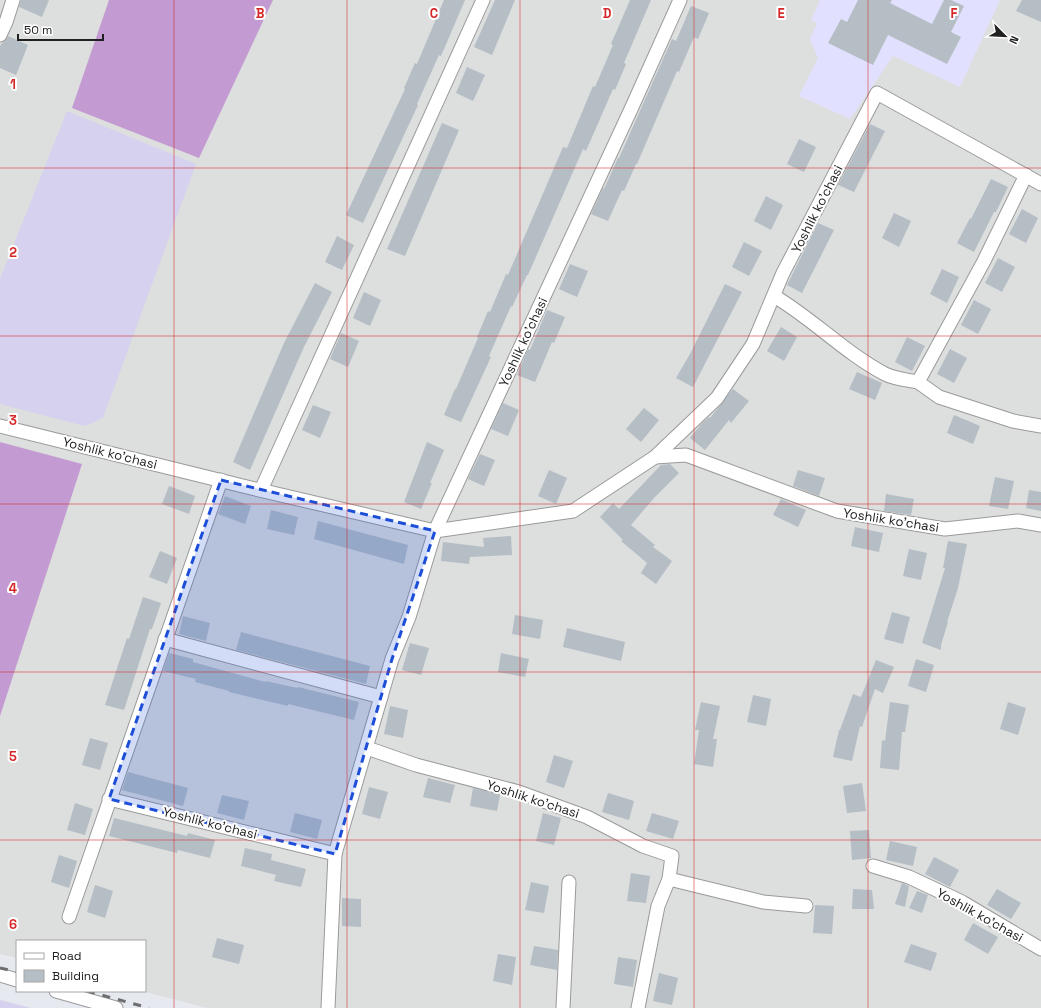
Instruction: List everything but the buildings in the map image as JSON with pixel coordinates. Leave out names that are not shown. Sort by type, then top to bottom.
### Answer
[{"type":"street","points":[[0,35],[13,0]]},
{"type":"street","points":[[261,490],[483,0]]},
{"type":"street","name":"Yoshlik ko'chasi","points":[[328,1008],[335,854],[392,659],[409,617],[435,531],[632,108],[680,0]]},
{"type":"street","name":"Yoshlik ko'chasi","points":[[0,426],[435,531],[573,511],[655,457],[717,398],[753,344],[783,273],[877,93],[1041,184]]},
{"type":"street","points":[[918,382],[984,261],[1026,176]]},
{"type":"street","points":[[774,296],[786,303],[851,352],[886,374],[918,382],[939,398],[1013,421],[1041,426]]},
{"type":"street","name":"Yoshlik ko'chasi","points":[[655,457],[686,454],[837,511],[946,529],[1018,521],[1041,525]]},
{"type":"street","points":[[69,917],[221,480]]},
{"type":"street","points":[[165,639],[381,698]]},
{"type":"street","name":"Yoshlik ko'chasi","points":[[366,748],[416,764],[519,792],[587,817],[643,846],[672,856],[669,879],[658,906],[638,1008]]},
{"type":"street","name":"Yoshlik ko'chasi","points":[[109,799],[335,854]]},
{"type":"street","name":"Yoshlik ko'chasi","points":[[873,866],[909,877],[962,902],[1041,949]]},
{"type":"street","points":[[669,879],[763,902],[806,906]]},
{"type":"street","points":[[563,1008],[569,882]]},
{"type":"street","points":[[0,975],[16,980]]},
{"type":"street","points":[[60,992],[116,1008]]},
{"type":"highlighted area","points":[[221,480],[435,531],[392,659],[335,854],[109,799]]},
{"type":"shaded area","points":[[0,0],[1041,0],[1041,1008],[207,1008],[146,992],[146,940],[16,940],[16,958],[0,954]]},
{"type":"shaded area","points":[[109,0],[273,0],[199,158],[72,108]]},
{"type":"shaded area","points":[[820,0],[1000,0],[960,87],[893,56],[850,119],[799,96],[818,58],[810,39],[817,23],[811,20]]},
{"type":"shaded area","points":[[67,111],[196,164],[103,418],[85,426],[0,404],[0,279]]},
{"type":"shaded area","points":[[0,442],[82,464],[0,716]]},
{"type":"shaded area","points":[[0,1000],[31,1008],[0,1008]]},
{"type":"railway","points":[[0,968],[16,972]]},
{"type":"railway","points":[[91,992],[149,1008]]}]
